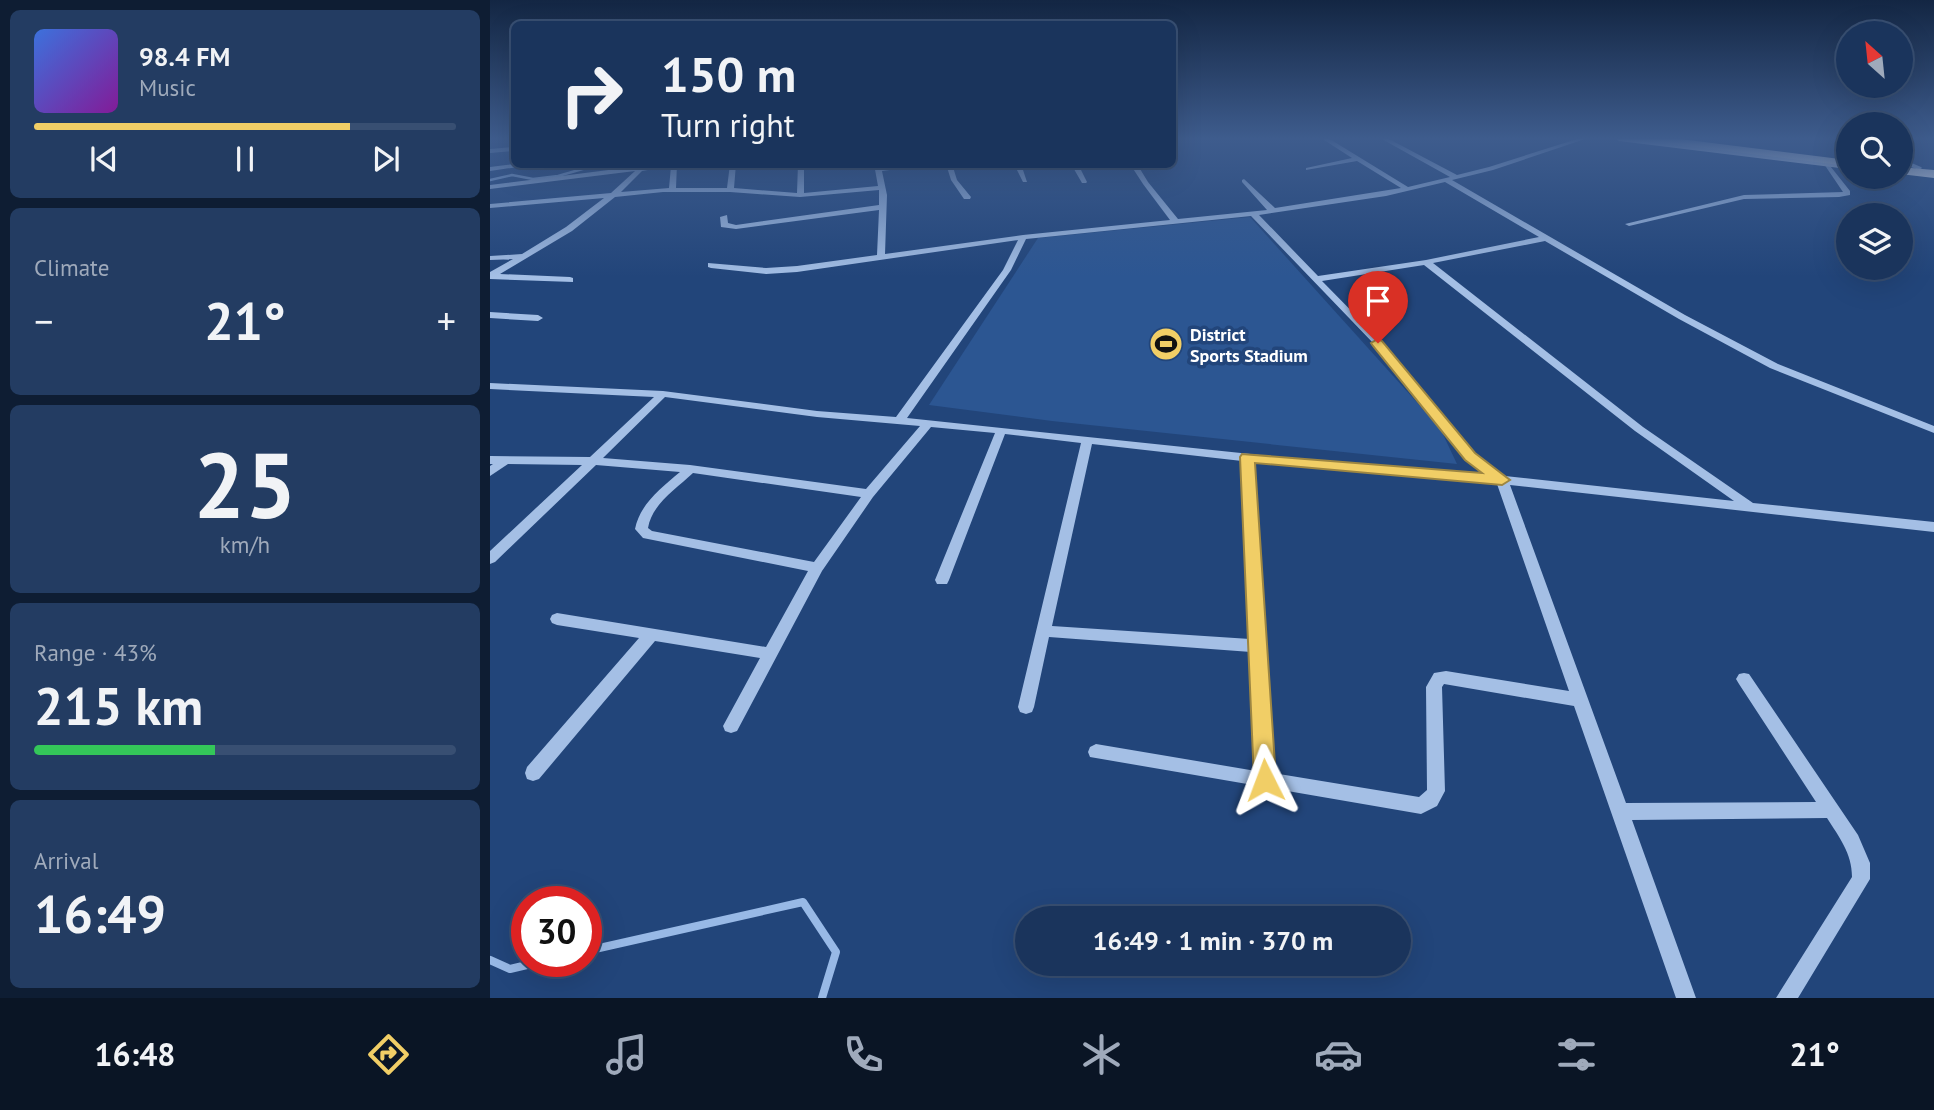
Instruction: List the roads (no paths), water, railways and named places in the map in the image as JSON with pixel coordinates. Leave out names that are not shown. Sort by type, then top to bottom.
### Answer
[{"type":"street","points":[[490,187],[509,185]]},
{"type":"street","points":[[530,202],[543,185]]},
{"type":"street","points":[[570,280],[490,276],[569,229],[622,185]]},
{"type":"street","points":[[672,185],[672,190]]},
{"type":"street","points":[[730,190],[731,185]]},
{"type":"street","points":[[800,185],[800,195]]},
{"type":"street","points":[[881,185],[883,208],[881,256]]},
{"type":"street","points":[[957,185],[967,197]]},
{"type":"street","points":[[1145,185],[1176,222]]},
{"type":"street","points":[[1247,185],[1273,211]]},
{"type":"street","points":[[1400,185],[1407,189]]},
{"type":"street","points":[[711,265],[779,271],[1023,237],[1253,214],[1426,185]]},
{"type":"street","points":[[1454,185],[1682,317],[1774,366],[1934,430]]},
{"type":"street","points":[[1629,224],[1744,197],[1847,193],[1841,185]]},
{"type":"street","points":[[490,206],[672,190],[730,190],[800,195],[881,188]]},
{"type":"street","points":[[724,216],[724,225],[736,227],[883,208]]},
{"type":"street","points":[[1253,214],[1378,343],[1470,456],[1502,480],[1686,998]]},
{"type":"street","points":[[899,421],[1007,270],[1023,237]]},
{"type":"street","points":[[1316,279],[1426,262],[1548,238]]},
{"type":"street","points":[[490,258],[524,256]]},
{"type":"street","points":[[1426,262],[1639,429],[1751,507]]},
{"type":"street","points":[[490,315],[538,318]]},
{"type":"street","points":[[490,386],[663,394],[899,421],[1502,480],[1934,527]]},
{"type":"street","points":[[490,559],[663,394]]},
{"type":"street","points":[[732,726],[817,568],[869,494],[928,424]]},
{"type":"street","points":[[942,580],[1001,430]]},
{"type":"street","points":[[1026,707],[1087,440]]},
{"type":"street","points":[[1248,457],[1265,780]]},
{"type":"street","points":[[490,460],[594,461],[690,469],[869,494]]},
{"type":"street","points":[[490,472],[505,460]]},
{"type":"street","points":[[690,469],[643,517],[641,529],[648,535],[817,568]]},
{"type":"street","points":[[557,619],[771,654]]},
{"type":"street","points":[[1044,631],[1258,646]]},
{"type":"street","points":[[533,773],[651,635]]},
{"type":"street","points":[[1096,752],[1421,806],[1431,800],[1436,791],[1434,687],[1439,678],[1580,700]]},
{"type":"street","points":[[1744,679],[1831,810],[1861,863],[1861,879],[1786,998]]},
{"type":"street","points":[[1620,812],[1831,810]]},
{"type":"waterway","points":[[602,947],[803,902],[836,952],[822,998]]},
{"type":"waterway","points":[[490,960],[511,969]]},
{"type":"place","name":"District Sports Stadium","points":[[1166,344]]}]
